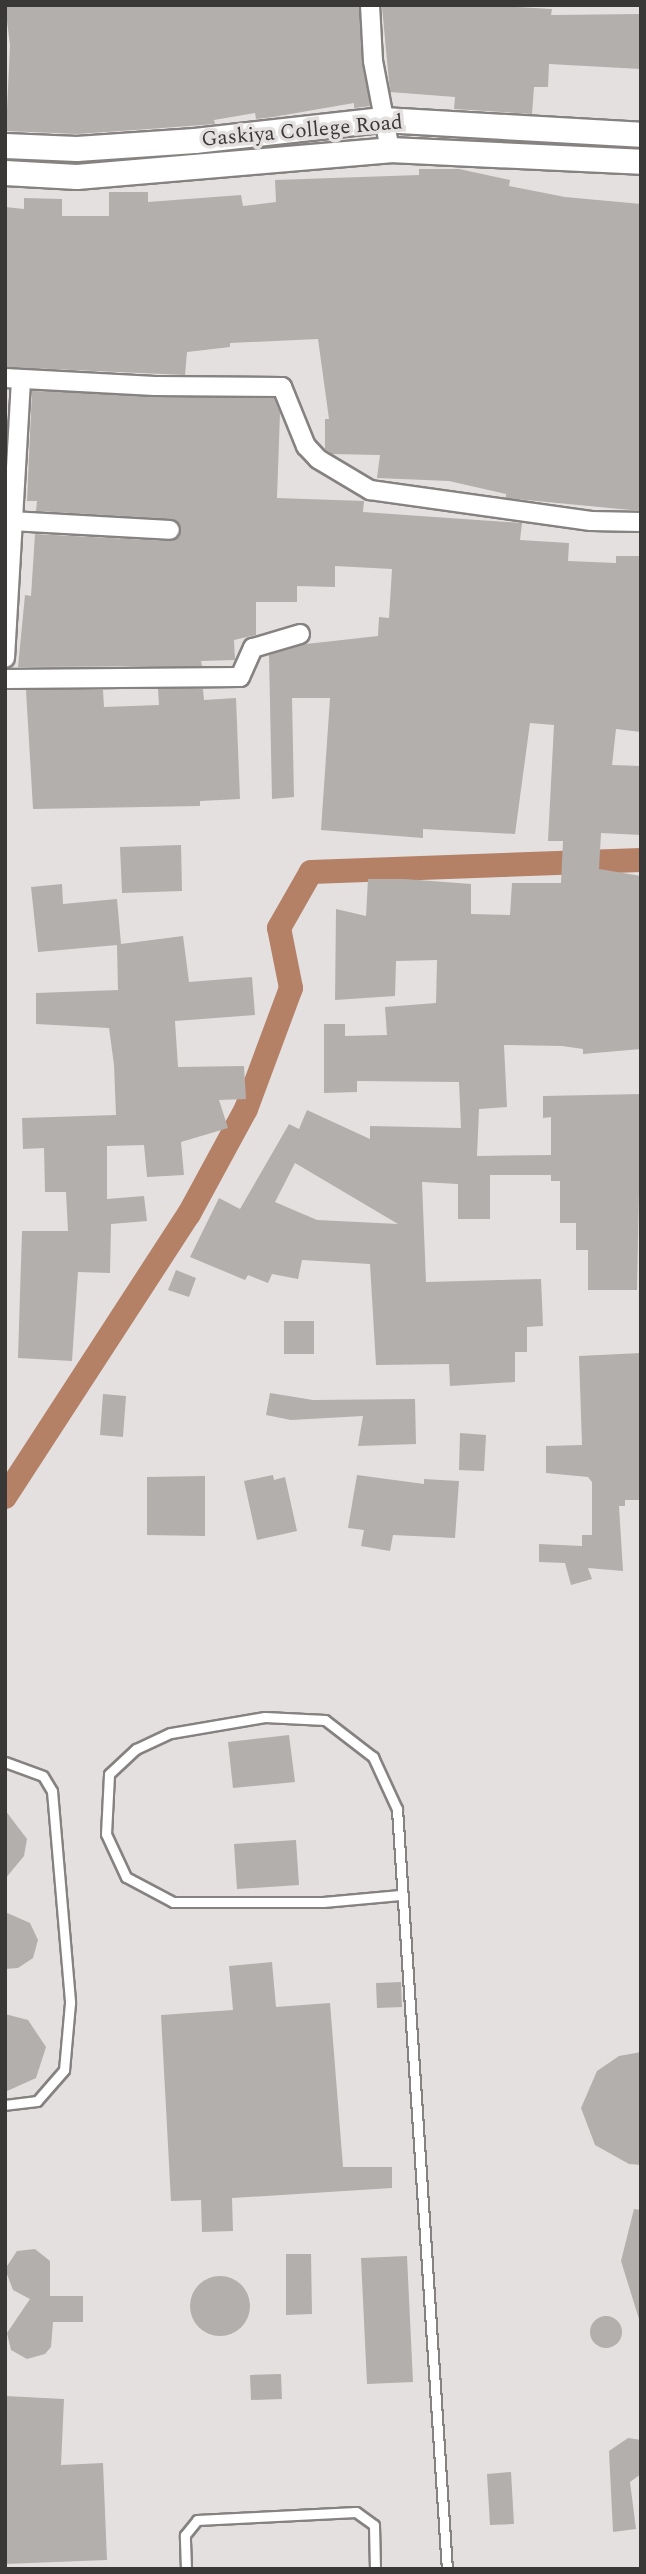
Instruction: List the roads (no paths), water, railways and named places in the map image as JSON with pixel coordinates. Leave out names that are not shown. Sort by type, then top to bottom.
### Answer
[{"type":"main road","name":"Gaskiya College Road","points":[[5,146],[76,149],[195,141],[383,120],[641,135]]},
{"type":"main road","name":"Gaskiya College Road","points":[[5,173],[76,177],[390,150],[641,162]]},
{"type":"street","points":[[370,5],[383,120],[390,150]]},
{"type":"street","points":[[5,658],[12,521],[9,482],[13,378],[282,387],[306,446],[318,459],[370,490],[540,514],[641,522]]},
{"type":"street","points":[[12,521],[170,530]]},
{"type":"street","points":[[5,679],[240,677],[253,648],[300,634]]},
{"type":"lane","points":[[400,1895],[323,1902],[173,1902],[127,1877],[106,1834],[109,1774],[136,1749],[172,1733],[265,1717],[325,1720],[373,1758],[397,1809],[400,1895],[447,2569]]},
{"type":"lane","points":[[5,1762],[43,1776],[52,1791],[71,2003],[64,2070],[37,2101],[5,2105]]},
{"type":"lane","points":[[186,2569],[185,2535],[197,2520],[356,2512],[374,2525],[375,2569]]},
{"type":"waterway","points":[[5,1497],[189,1214],[246,1109],[291,988],[279,928],[311,872],[641,860]]}]
